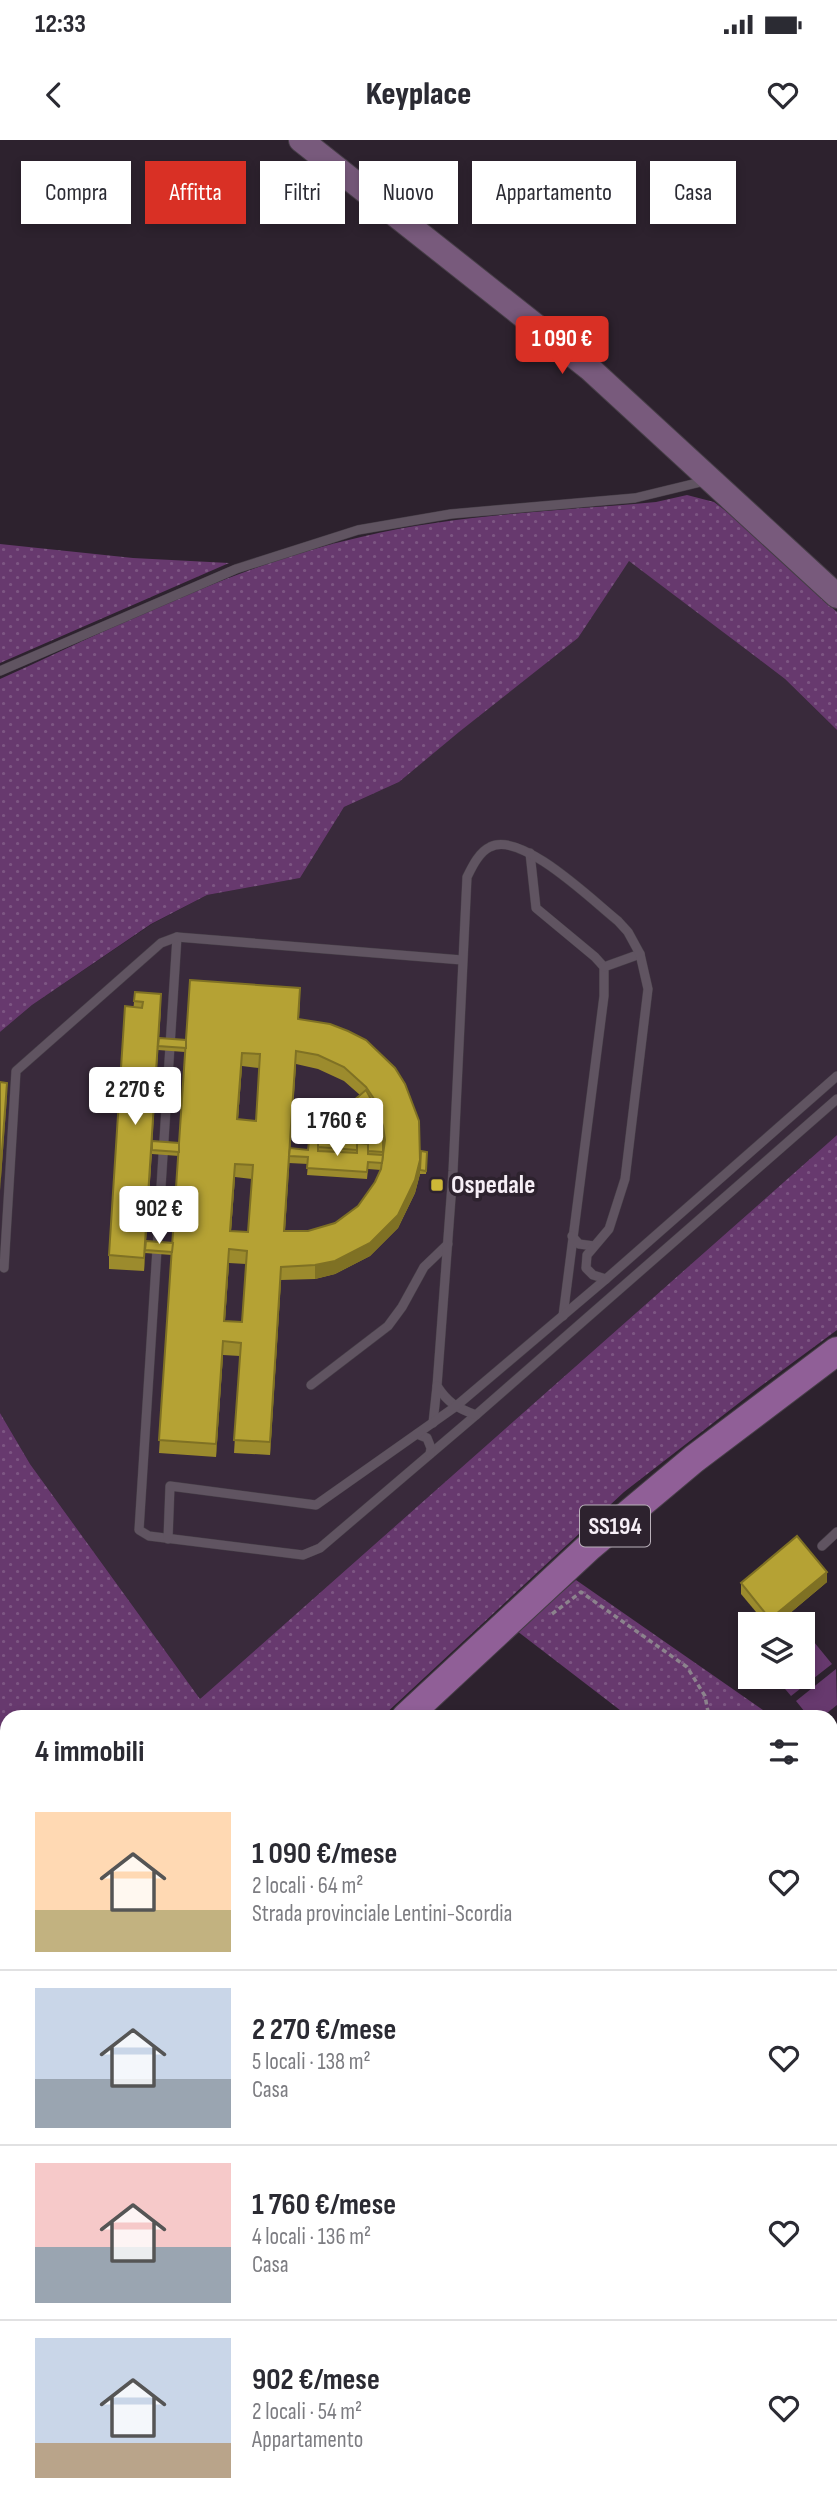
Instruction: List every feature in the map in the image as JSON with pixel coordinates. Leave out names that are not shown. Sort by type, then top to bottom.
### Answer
[{"type":"main road","name":"SS194","points":[[413,1710],[494,1634],[694,1459],[837,1351]]},
{"type":"street","points":[[301,140],[589,368],[837,596]]},
{"type":"lane","points":[[0,671],[236,569],[358,530],[451,514],[635,498],[710,480]]},
{"type":"lane","points":[[433,1423],[448,1244],[467,877],[490,846],[506,844],[543,861],[618,921],[628,932],[640,954],[648,989],[625,1179],[609,1229],[587,1255],[586,1268],[593,1275],[606,1279]]},
{"type":"lane","points":[[530,853],[536,908],[596,957],[604,967],[604,996],[563,1316]]},
{"type":"lane","points":[[4,1268],[4,1210],[11,1084],[16,1072],[161,943],[177,937],[462,960]]},
{"type":"lane","points":[[177,937],[139,1530],[149,1536],[303,1555],[320,1548],[837,1099]]},
{"type":"lane","points":[[604,967],[640,954]]},
{"type":"lane","points":[[167,1539],[170,1486],[316,1505],[455,1408],[837,1076]]},
{"type":"lane","points":[[572,1236],[579,1244],[594,1246]]},
{"type":"lane","points":[[311,1385],[388,1326],[425,1267],[448,1244]]},
{"type":"lane","points":[[437,1386],[455,1408],[476,1415]]},
{"type":"lane","points":[[418,1434],[427,1438],[430,1454]]},
{"type":"lane","points":[[822,1546],[837,1532]]},
{"type":"path","points":[[550,1616],[581,1592],[687,1667],[705,1696],[708,1710]]},
{"type":"shaded area","points":[[687,495],[714,502],[730,514],[837,612],[837,730],[785,679],[629,561],[578,638],[399,782],[344,807],[300,878],[207,895],[151,924],[32,1005],[0,1032],[0,679],[222,580],[314,549],[434,523],[656,502]]},
{"type":"shaded area","points":[[0,544],[133,558],[229,563],[0,663]]},
{"type":"shaded area","points":[[629,560],[785,679],[837,730],[837,1135],[200,1699],[30,1464],[0,1413],[0,1032],[32,1005],[152,924],[207,895],[300,878],[344,807],[399,782],[578,638]]},
{"type":"shaded area","points":[[837,1135],[837,1330],[624,1492],[390,1710],[0,1710],[0,1413],[30,1464],[200,1699]]},
{"type":"shaded area","points":[[576,1580],[763,1710],[620,1710],[517,1631]]},
{"type":"shaded area","points":[[815,1643],[832,1664],[815,1677]]},
{"type":"shaded area","points":[[836,1669],[837,1705],[831,1710],[803,1710],[796,1701],[811,1689],[815,1689],[815,1686]]},
{"type":"shaded area","points":[[785,1689],[800,1689],[791,1696]]},
{"type":"building","points":[[190,980],[300,988],[298,1019],[330,1024],[366,1040],[395,1068],[405,1084],[419,1121],[420,1160],[415,1180],[398,1215],[370,1243],[335,1261],[281,1267],[270,1442],[234,1440],[241,1343],[223,1341],[216,1444],[159,1440]],"holes":[[[296,1051],[318,1055],[344,1067],[366,1087],[374,1099],[385,1140],[381,1169],[358,1206],[335,1223],[308,1231],[284,1231]],[[242,1053],[260,1054],[256,1121],[237,1119]],[[235,1164],[253,1165],[248,1232],[230,1231]],[[229,1249],[247,1251],[242,1322],[224,1321]]]},
{"type":"building","points":[[135,992],[161,994],[144,1258],[109,1255],[125,1006],[142,1008],[143,1002],[134,1001]]},
{"type":"building","points":[[159,1038],[186,1040],[186,1048],[158,1046]]},
{"type":"building","points":[[0,1082],[7,1083],[0,1178]]},
{"type":"building","points":[[366,1090],[380,1116],[383,1152],[368,1151],[368,1141],[357,1140],[357,1150],[318,1147],[318,1138],[309,1138]]},
{"type":"building","points":[[152,1141],[179,1143],[179,1152],[152,1150]]},
{"type":"building","points":[[309,1141],[318,1142],[318,1151],[357,1153],[357,1143],[368,1144],[368,1154],[383,1155],[382,1163],[368,1162],[367,1172],[307,1168],[308,1157],[289,1156],[290,1148],[308,1150]]},
{"type":"building","points":[[421,1151],[427,1152],[426,1171],[420,1170]]},
{"type":"building","points":[[146,1241],[173,1243],[172,1252],[145,1250]]},
{"type":"building","points":[[797,1536],[827,1572],[778,1612],[764,1612],[741,1583]]},
{"type":"place","name":"Ospedale","points":[[437,1185]]}]
